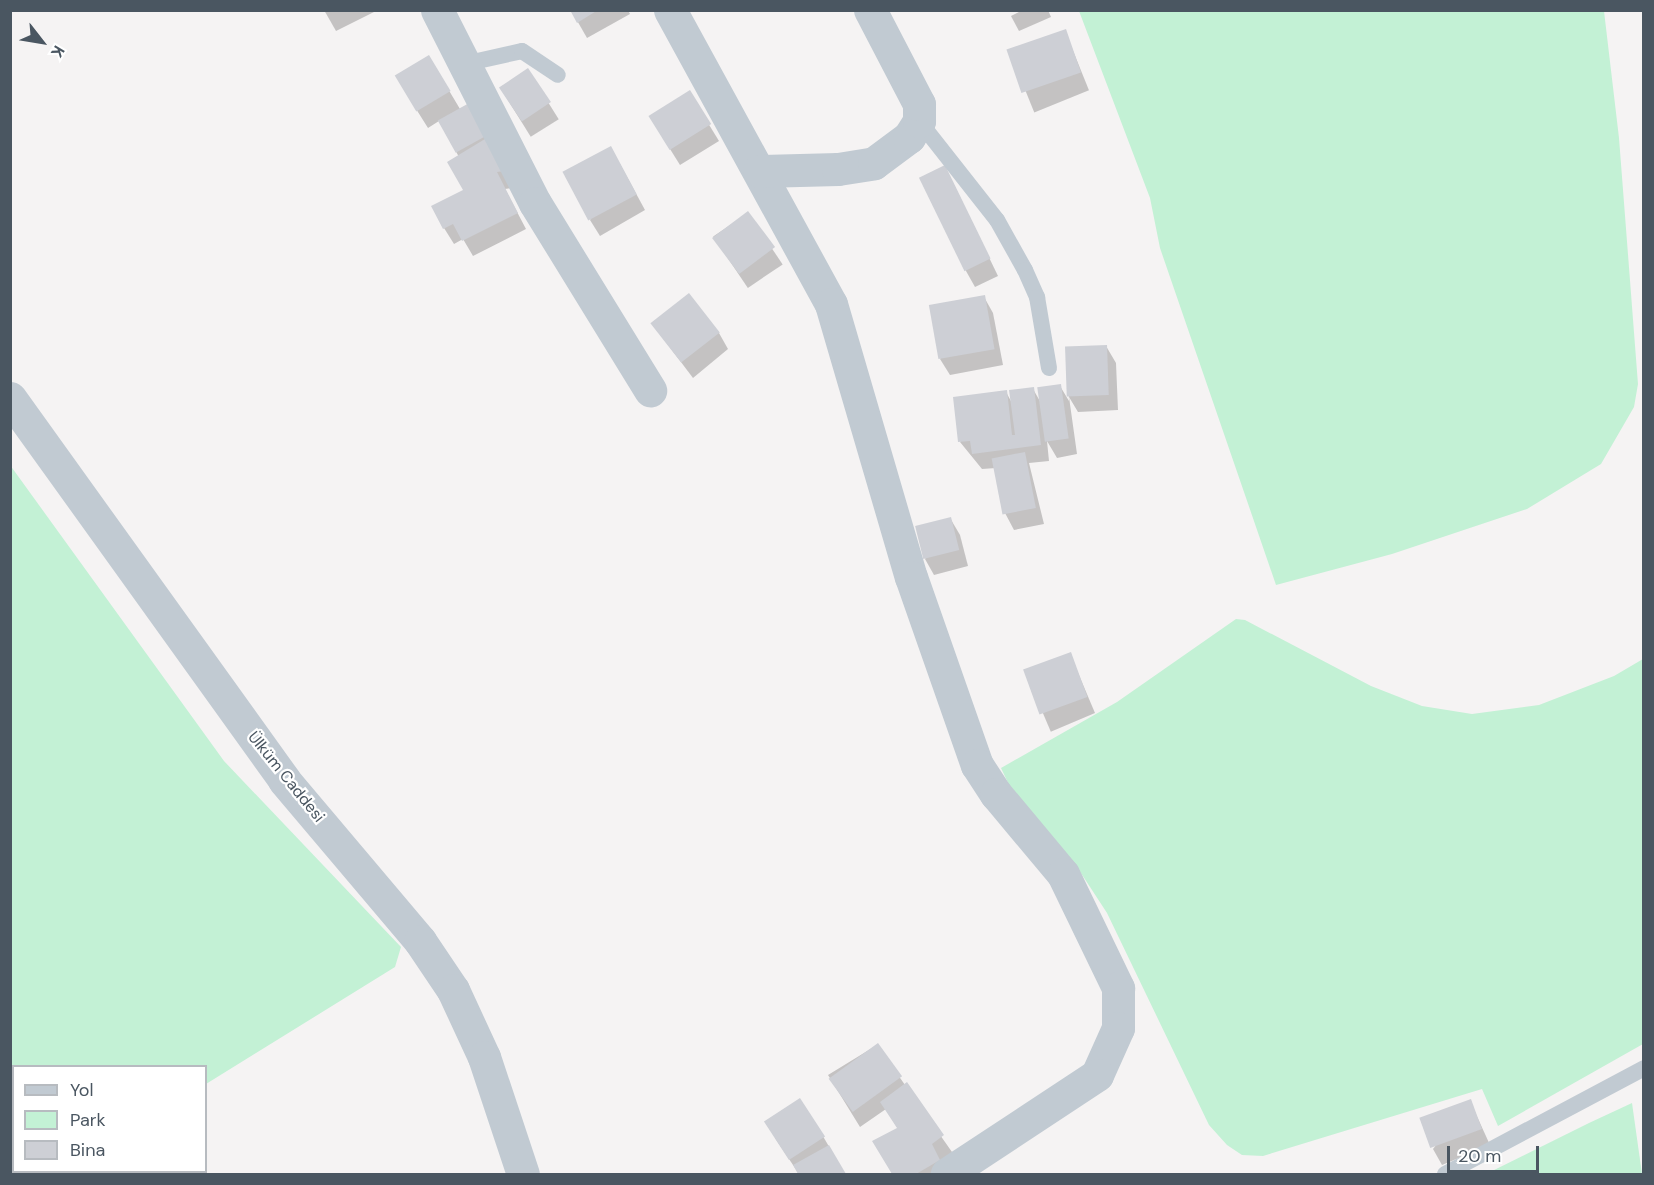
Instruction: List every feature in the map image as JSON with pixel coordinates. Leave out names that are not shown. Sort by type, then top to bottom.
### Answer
[{"type":"street","points":[[437,10],[535,203],[650,390]]},
{"type":"street","points":[[670,10],[834,313],[911,577],[977,765],[996,794],[1063,874],[1118,988],[1118,1028],[1097,1075],[947,1174]]},
{"type":"street","points":[[759,171],[838,169],[874,163],[909,137],[919,121],[919,104],[870,10]]},
{"type":"street","name":"Ülküm Caddesi","points":[[10,398],[284,780],[420,941],[453,990],[484,1057],[523,1174]]},
{"type":"lane","points":[[464,64],[522,51],[558,75]]},
{"type":"lane","points":[[919,121],[997,220],[1025,270],[1037,297],[1049,368]]},
{"type":"lane","points":[[1445,1174],[1644,1068]]},
{"type":"green space","points":[[1079,11],[1604,11],[1619,138],[1638,384],[1634,407],[1601,464],[1527,509],[1392,554],[1276,585],[1160,248],[1150,198]]},
{"type":"green space","points":[[10,465],[224,761],[401,947],[395,967],[207,1083],[207,1065],[12,1065],[12,1173],[60,1173],[11,1174]]},
{"type":"green space","points":[[1236,619],[1245,620],[1371,686],[1422,706],[1472,714],[1539,705],[1614,676],[1643,659],[1643,1044],[1498,1126],[1482,1089],[1263,1156],[1242,1155],[1227,1145],[1209,1125],[1107,913],[1075,864],[1010,787],[1001,768],[1117,702]]},
{"type":"green space","points":[[1632,1103],[1642,1174],[1486,1174],[1589,1123]]},
{"type":"building","points":[[570,10],[598,10],[577,23]]},
{"type":"building","points":[[1066,29],[1081,72],[1021,93],[1006,50]]},
{"type":"building","points":[[429,55],[451,91],[416,112],[395,76]]},
{"type":"building","points":[[528,68],[551,102],[522,122],[499,88]]},
{"type":"building","points":[[690,90],[711,124],[670,150],[648,116]]},
{"type":"building","points":[[471,102],[489,134],[456,153],[438,120]]},
{"type":"building","points":[[485,139],[504,171],[497,172],[518,213],[462,241],[453,224],[443,229],[431,206],[463,190],[447,162]]},
{"type":"building","points":[[611,146],[637,195],[588,220],[562,172]]},
{"type":"building","points":[[945,165],[991,258],[965,271],[919,178]]},
{"type":"building","points":[[748,211],[775,247],[739,274],[712,238]]},
{"type":"building","points":[[689,293],[720,332],[681,363],[650,323]]},
{"type":"building","points":[[985,295],[995,349],[938,359],[929,305]]},
{"type":"building","points":[[1107,345],[1109,395],[1067,396],[1065,346]]},
{"type":"building","points":[[1061,384],[1069,438],[1045,442],[1037,387]]},
{"type":"building","points":[[1034,387],[1041,445],[972,454],[970,441],[958,442],[953,397],[1007,390],[1012,435],[1015,435],[1009,390]]},
{"type":"building","points":[[1025,452],[1036,508],[1003,514],[992,458]]},
{"type":"building","points":[[951,517],[959,550],[923,559],[915,526]]},
{"type":"building","points":[[1071,652],[1087,697],[1039,715],[1023,669]]},
{"type":"building","points":[[878,1043],[902,1076],[853,1112],[829,1079]]},
{"type":"building","points":[[907,1082],[944,1135],[932,1144],[940,1160],[916,1174],[892,1174],[872,1141],[897,1128],[880,1102]]},
{"type":"building","points":[[800,1098],[825,1137],[789,1160],[764,1121]]},
{"type":"building","points":[[1471,1099],[1482,1129],[1430,1148],[1419,1118]]},
{"type":"building","points":[[829,1145],[846,1174],[798,1174],[793,1165]]}]
